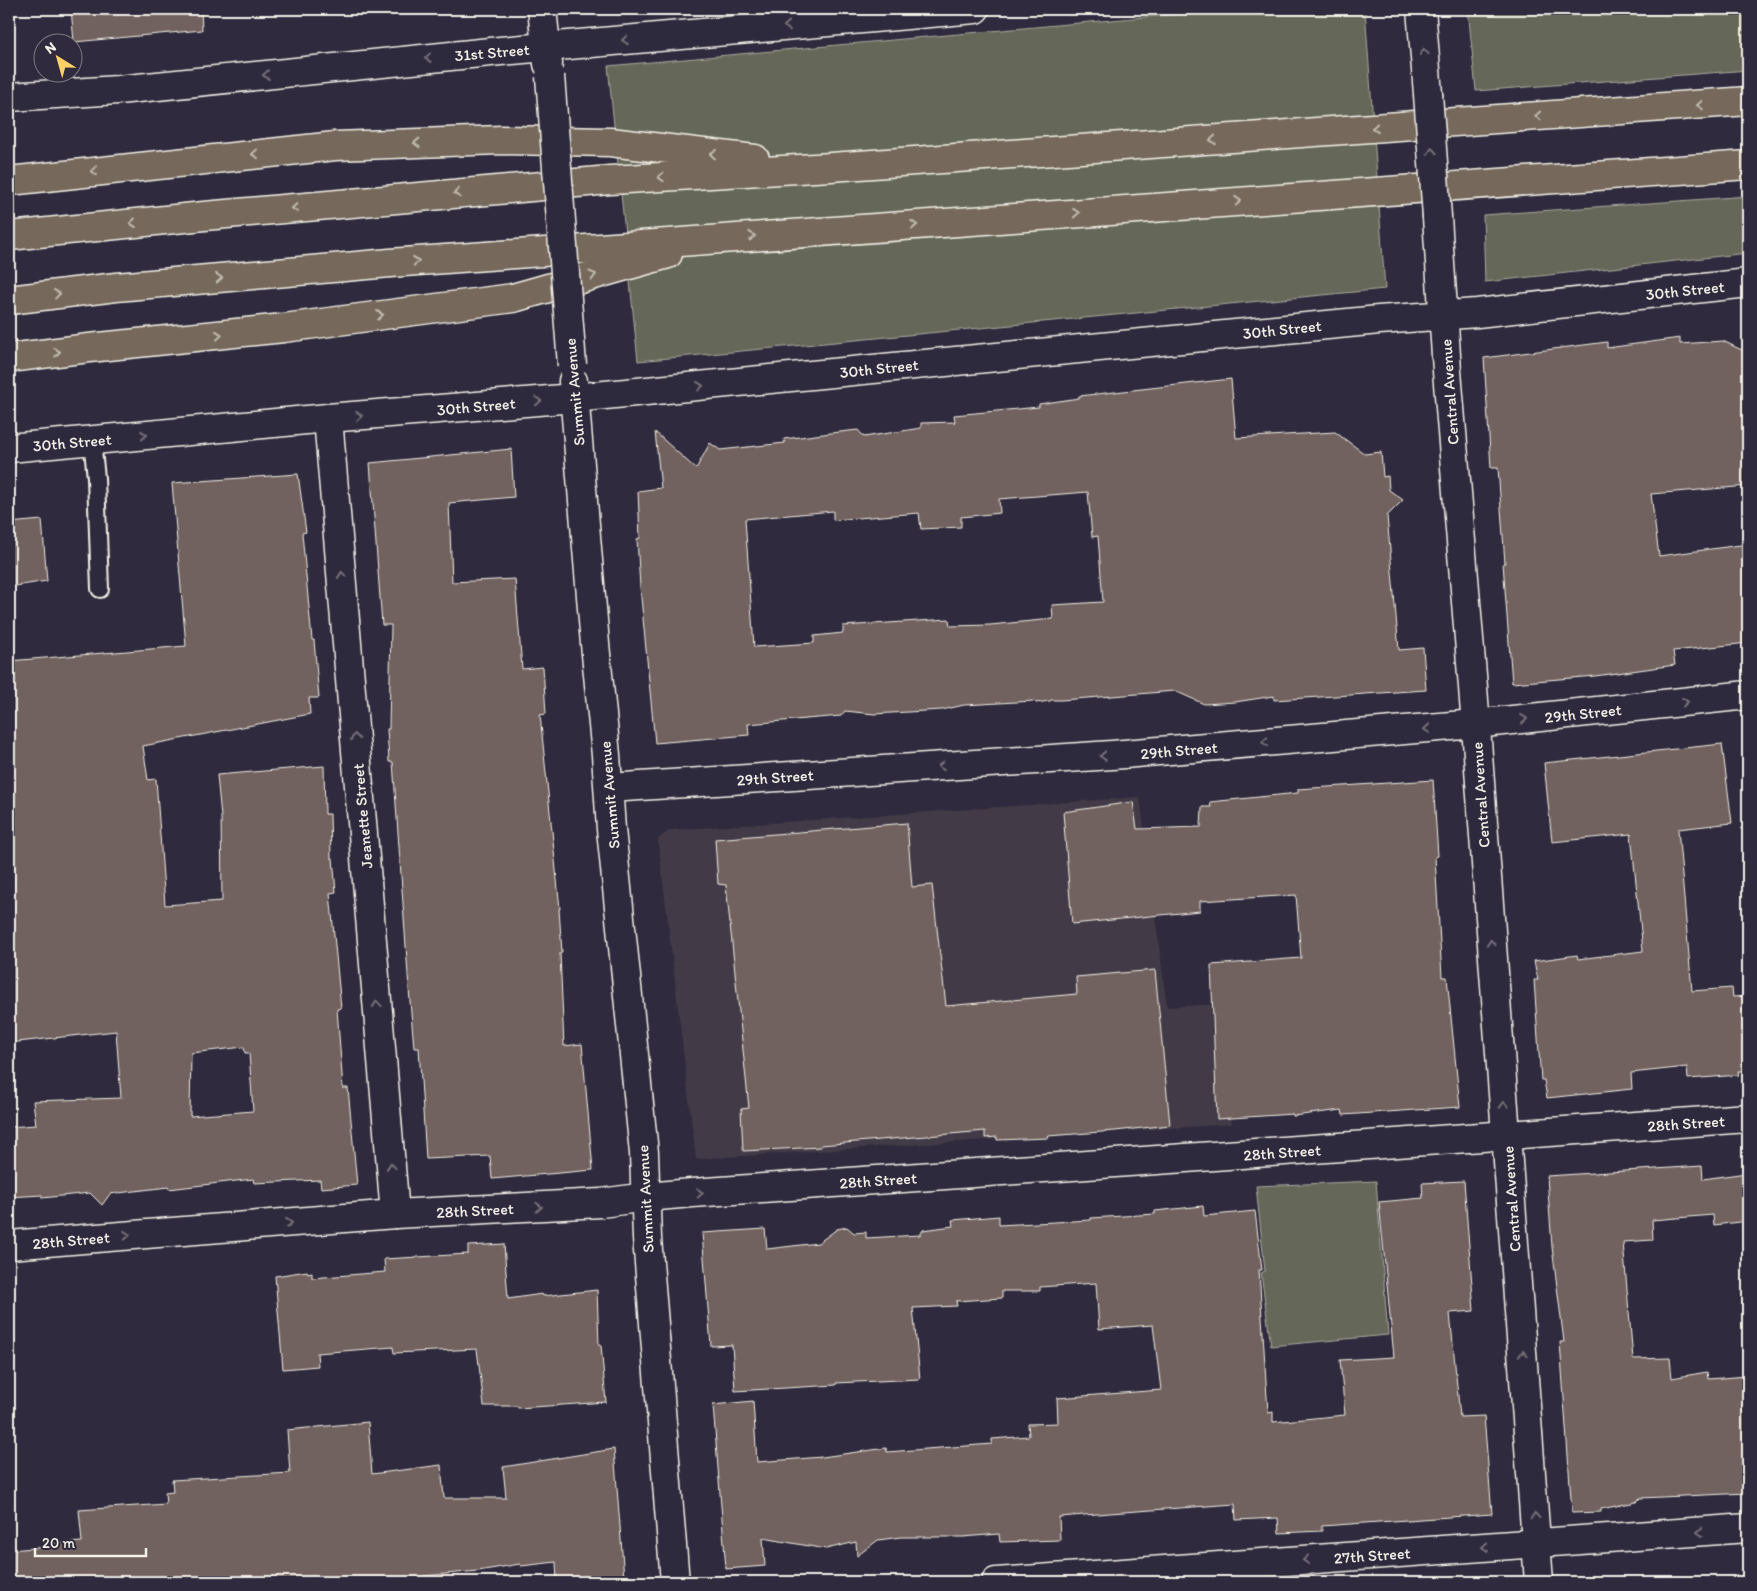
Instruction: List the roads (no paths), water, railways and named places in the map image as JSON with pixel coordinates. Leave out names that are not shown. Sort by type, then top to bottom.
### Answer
[{"type":"highway","points":[[9,236],[204,216],[610,180],[832,167],[1748,101]]},
{"type":"highway","points":[[9,180],[335,146],[501,140],[610,142],[832,167]]},
{"type":"highway","points":[[9,300],[116,287],[264,274],[725,238],[1748,165]]},
{"type":"highway","points":[[9,358],[284,328],[512,298],[725,238]]},
{"type":"street","name":"Summit Avenue","points":[[542,9],[550,76],[574,398],[609,788],[611,829],[644,1153],[647,1238],[675,1582]]},
{"type":"street","name":"31st Street","points":[[9,97],[118,90],[547,47],[975,9]]},
{"type":"street","name":"Central Avenue","points":[[1421,9],[1540,1582]]},
{"type":"street","name":"30th Street","points":[[9,448],[328,418],[574,398],[1379,320],[1443,316],[1748,283]]},
{"type":"street","name":"Jeanette Street","points":[[328,418],[395,1214]]},
{"type":"street","name":"29th Street","points":[[609,788],[1112,755],[1475,724],[1748,695]]},
{"type":"street","name":"28th Street","points":[[9,1245],[395,1214],[601,1203],[646,1197],[1748,1118]]},
{"type":"street","name":"27th Street","points":[[996,1582],[1748,1528]]},
{"type":"lane","points":[[92,440],[96,478],[100,590]]}]
